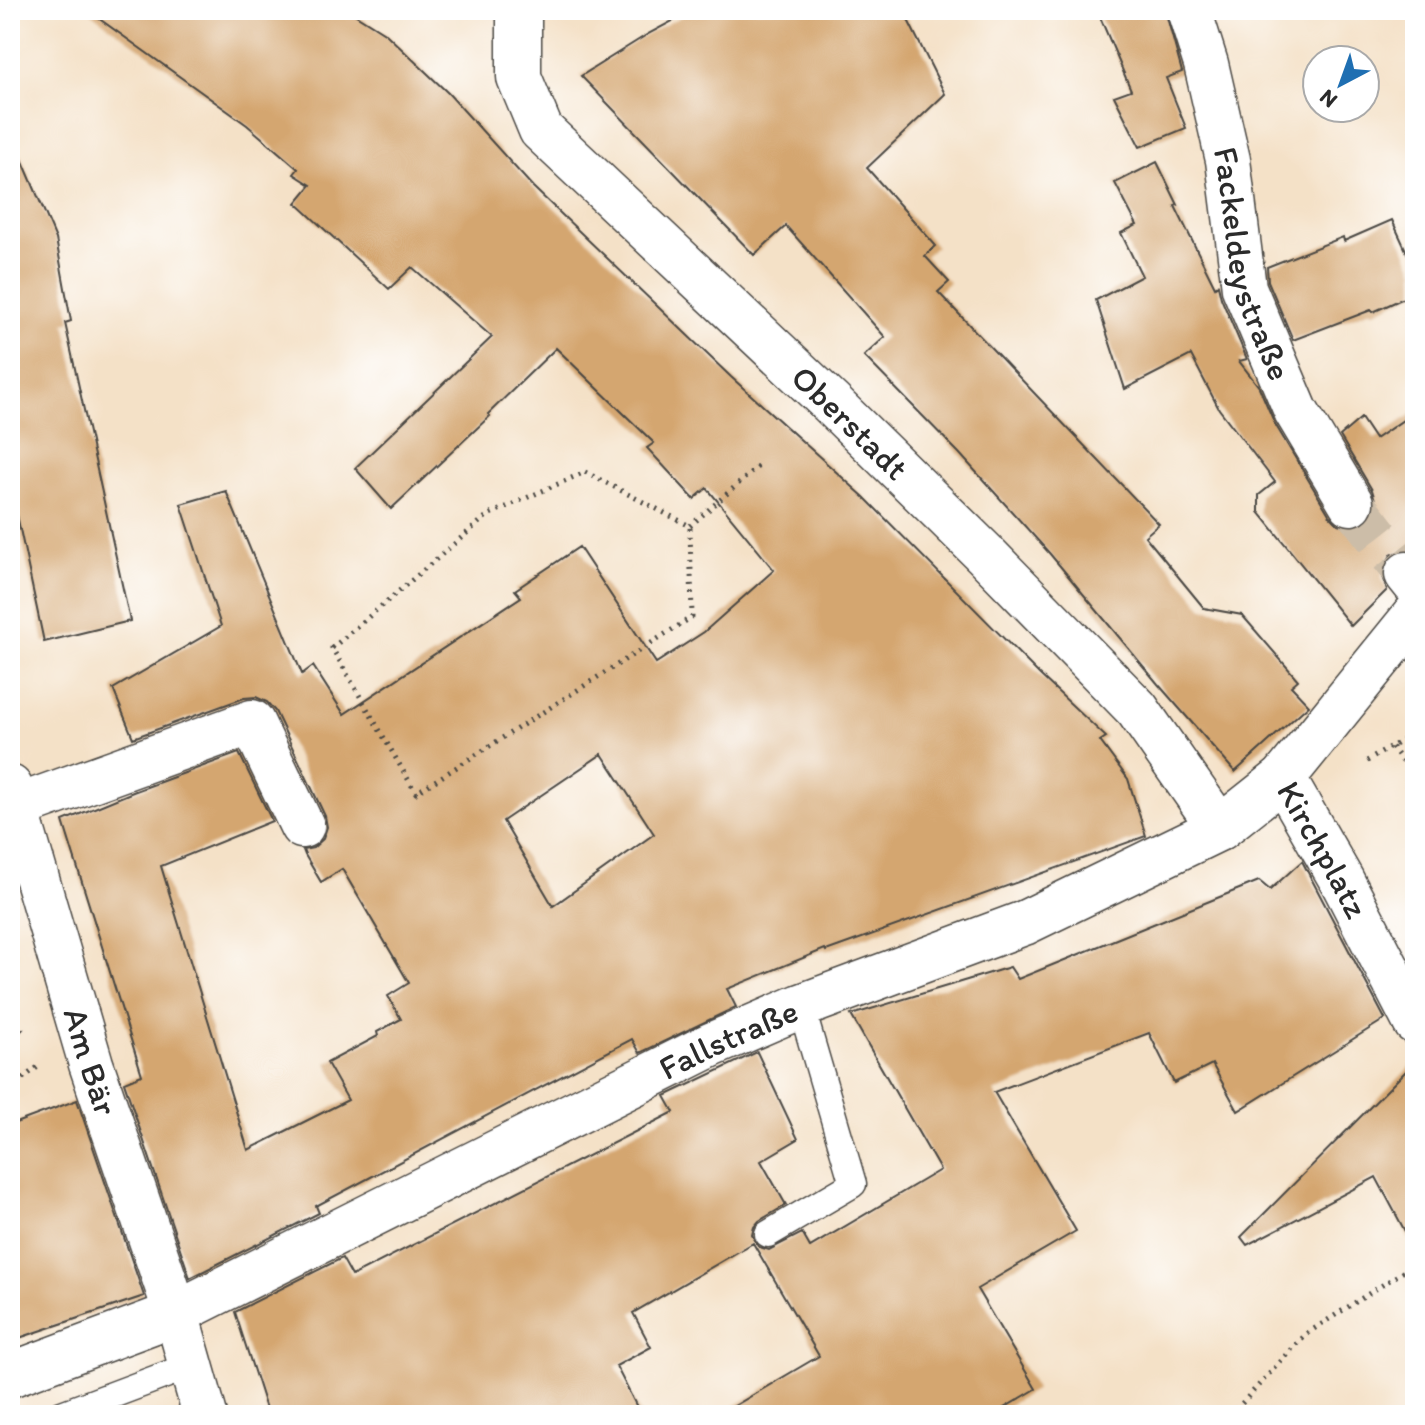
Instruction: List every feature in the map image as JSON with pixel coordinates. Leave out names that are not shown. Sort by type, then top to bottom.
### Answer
[{"type":"street","name":"Oberstadt","points":[[519,10],[519,77],[541,130],[843,414],[1137,709],[1220,828]]},
{"type":"street","name":"Fackeldeystraße","points":[[1189,10],[1206,64],[1228,160],[1244,288],[1296,411],[1351,503]]},
{"type":"street","name":"Kirchplatz","points":[[1412,591],[1283,778],[1342,881],[1415,1022]]},
{"type":"street","name":"Am Bär","points":[[205,1415],[176,1313],[91,1064],[12,797],[252,722],[302,826]]},
{"type":"street","name":"Fallstraße","points":[[10,1375],[176,1313],[711,1045],[801,1006],[1024,923],[1220,828],[1283,778]]},
{"type":"lane","points":[[768,1234],[853,1184],[801,1006]]},
{"type":"lane","points":[[59,1415],[192,1365]]},
{"type":"path","points":[[690,526],[762,463]]},
{"type":"path","points":[[585,472],[690,526],[692,617],[416,793],[332,648],[488,515],[585,472]]},
{"type":"path","points":[[1392,747],[1415,778]]},
{"type":"path","points":[[10,1088],[49,1058]]},
{"type":"path","points":[[1231,1415],[1306,1334],[1415,1264]]},
{"type":"building","points":[[87,10],[348,10],[386,34],[448,93],[533,187],[731,377],[864,497],[1040,675],[1106,737],[1100,741],[1128,779],[1146,836],[825,949],[727,989],[736,1007],[640,1053],[632,1039],[316,1206],[319,1213],[190,1278],[124,1082],[142,1075],[63,821],[239,753],[272,821],[161,866],[248,1150],[348,1100],[327,1063],[378,1036],[377,1032],[401,1019],[388,996],[409,983],[342,869],[321,882],[305,855],[303,850],[313,848],[323,839],[327,827],[325,816],[275,711],[267,702],[256,697],[244,698],[133,738],[113,689],[221,626],[181,504],[226,491],[302,674],[313,666],[344,714],[521,597],[515,590],[579,547],[656,663],[704,632],[774,570],[707,488],[694,499],[647,448],[654,443],[556,348],[488,414],[490,416],[391,509],[355,468],[492,337],[412,267],[389,289],[296,203],[311,185],[294,174],[298,169],[247,125]],"holes":[[[602,754],[654,834],[553,906],[503,821]]]},
{"type":"building","points":[[693,10],[903,10],[945,94],[867,168],[936,246],[925,256],[949,282],[938,292],[1159,524],[1145,536],[1204,608],[1242,615],[1298,680],[1291,686],[1309,705],[1235,772],[1050,554],[959,453],[864,356],[885,337],[786,226],[754,255],[581,76]]},
{"type":"building","points":[[1097,10],[1165,10],[1182,72],[1166,78],[1186,128],[1140,147],[1114,96],[1131,90]]},
{"type":"building","points":[[10,131],[56,239],[71,321],[65,323],[130,621],[44,642],[10,482]]},
{"type":"building","points":[[1157,162],[1215,287],[1218,285],[1247,359],[1239,361],[1259,387],[1275,424],[1330,516],[1338,524],[1351,528],[1363,525],[1372,516],[1376,503],[1372,490],[1340,436],[1361,418],[1375,439],[1415,412],[1415,550],[1402,550],[1391,555],[1382,577],[1387,590],[1351,626],[1259,512],[1259,495],[1275,482],[1219,409],[1191,355],[1125,389],[1096,300],[1142,276],[1121,233],[1137,225],[1115,183]]},
{"type":"building","points":[[1392,220],[1415,270],[1415,293],[1373,312],[1371,310],[1293,340],[1268,281],[1267,267],[1343,237],[1344,241]]},
{"type":"building","points":[[1302,861],[1385,1019],[1238,1111],[1212,1064],[1174,1083],[1149,1033],[994,1092],[1076,1231],[977,1289],[1036,1389],[992,1415],[719,1415],[819,1356],[753,1243],[633,1313],[651,1347],[616,1366],[641,1415],[268,1415],[235,1312],[342,1258],[352,1276],[674,1112],[665,1096],[757,1052],[798,1139],[761,1161],[786,1205],[759,1221],[752,1235],[759,1247],[769,1250],[802,1233],[810,1247],[940,1170],[851,1015],[1010,967],[1018,979],[1259,881],[1270,890]]},
{"type":"building","points":[[1415,1062],[1415,1250],[1376,1177],[1247,1245],[1241,1237]]},
{"type":"building","points":[[77,1100],[144,1296],[10,1341],[10,1125]]},
{"type":"tunnel","points":[[1351,503],[1407,574]]}]
